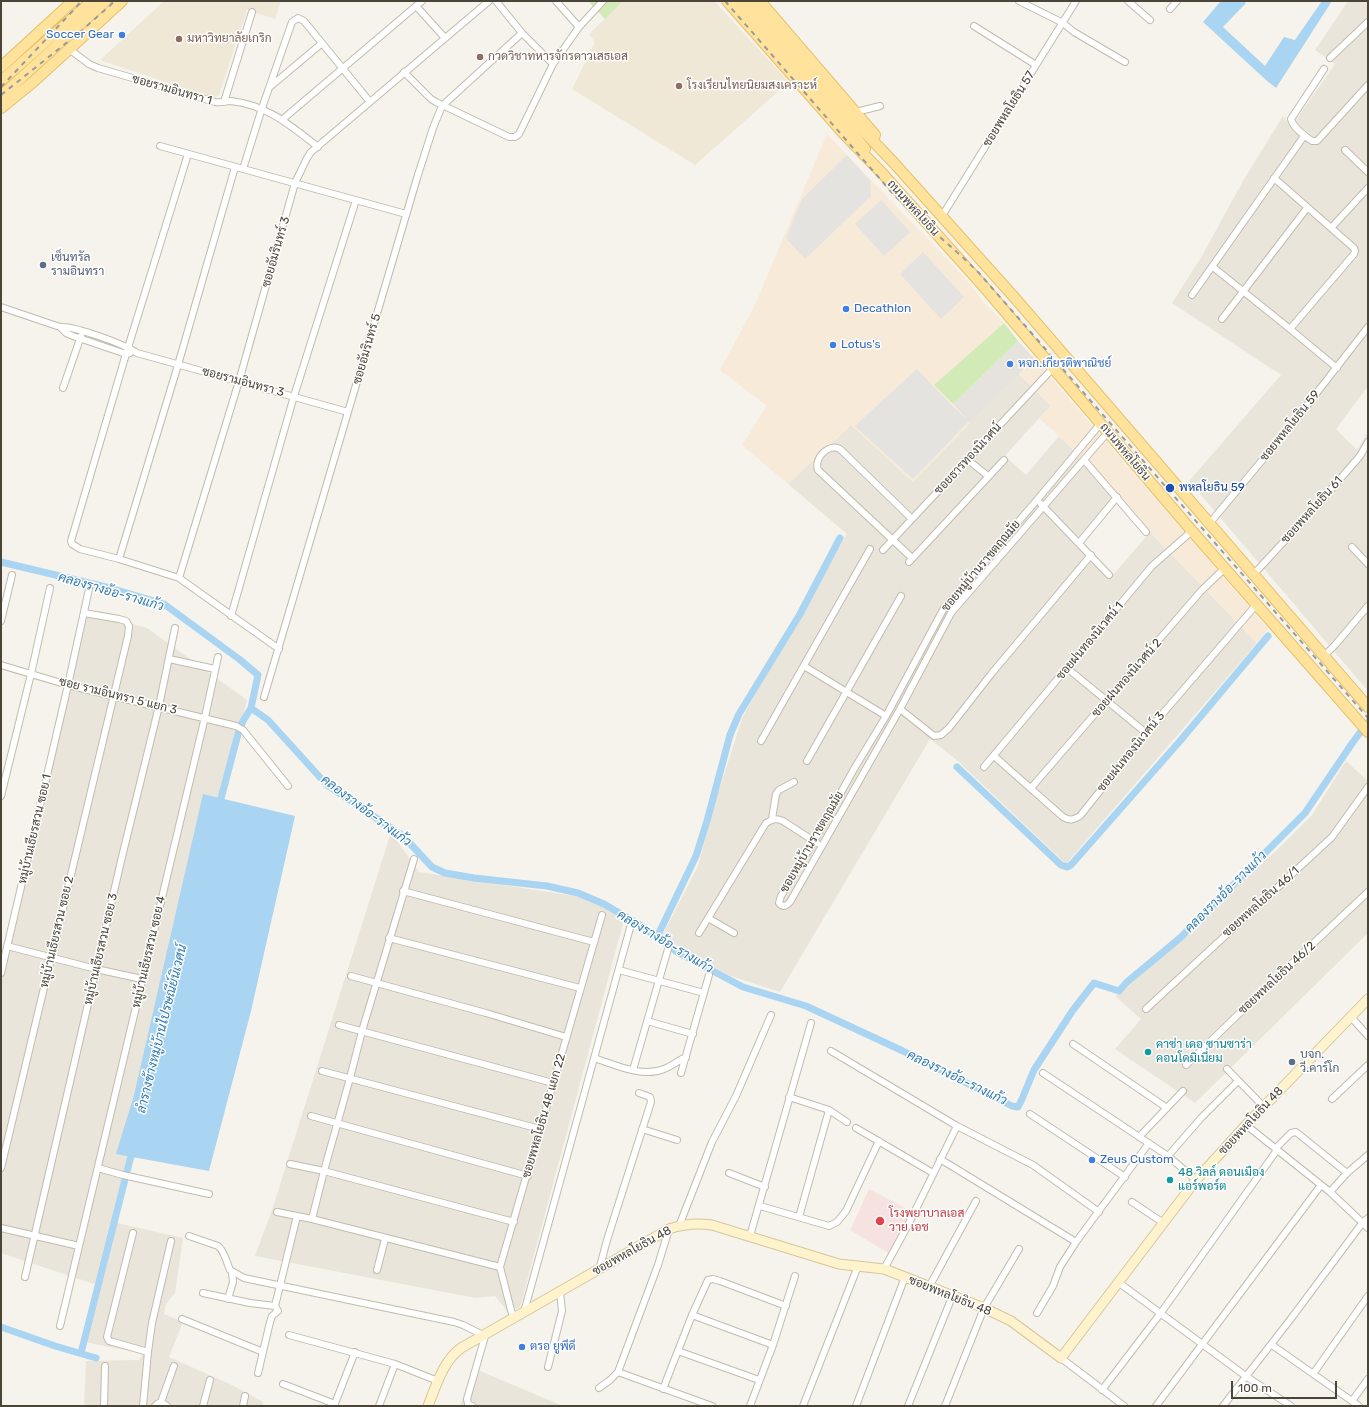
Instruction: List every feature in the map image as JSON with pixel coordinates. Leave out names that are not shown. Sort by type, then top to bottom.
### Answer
[{"type":"main road","points":[[1,67],[74,1]]},
{"type":"main road","points":[[1,81],[92,1]]},
{"type":"main road","points":[[1,96],[106,1]]},
{"type":"main road","points":[[1,108],[122,1]]},
{"type":"main road","name":"ถนนพหลโยธิน","points":[[727,1],[843,133],[882,173],[985,288],[1192,531],[1368,732]]},
{"type":"main road","name":"ถนนพหลโยธิน","points":[[737,1],[848,128],[882,173]]},
{"type":"main road","name":"ถนนพหลโยธิน","points":[[750,1],[852,118],[942,216],[1368,707]]},
{"type":"main road","name":"ถนนพหลโยธิน","points":[[760,1],[856,112],[894,163]]},
{"type":"main road","points":[[1275,626],[1286,613]]},
{"type":"main road","points":[[1282,634],[1293,621]]},
{"type":"street","points":[[283,120],[422,1]]},
{"type":"street","name":"ซอยอัมรินทร์ 3","points":[[180,578],[295,183],[307,158],[404,72],[489,1]]},
{"type":"street","points":[[496,1],[522,33],[553,64]]},
{"type":"street","points":[[556,1],[579,27]]},
{"type":"street","points":[[404,72],[431,99],[442,106],[509,137],[515,137],[519,134],[553,64],[579,27],[603,1]]},
{"type":"street","points":[[1019,1],[1063,24],[1125,62]]},
{"type":"street","name":"ซอยพหลโยธิน 57","points":[[942,216],[1076,1]]},
{"type":"street","points":[[1128,1],[1150,20]]},
{"type":"street","points":[[1170,9],[1177,1]]},
{"type":"street","points":[[416,6],[445,38]]},
{"type":"street","points":[[224,102],[252,12]]},
{"type":"street","points":[[243,169],[262,108],[292,22],[295,19],[298,18],[304,21],[321,44],[370,102]]},
{"type":"street","points":[[1330,58],[1368,22]]},
{"type":"street","points":[[974,26],[1036,65]]},
{"type":"street","name":"ซอยอัมรินทร์ 5","points":[[264,697],[432,128],[442,106],[522,33]]},
{"type":"street","points":[[270,87],[321,44]]},
{"type":"street","name":"ซอยรามอินทรา 1","points":[[69,49],[89,64],[98,68],[215,102],[233,102],[262,108],[283,120],[318,147]]},
{"type":"street","points":[[1324,69],[1291,119],[1293,124],[1304,136],[1312,141],[1317,141],[1368,85]]},
{"type":"street","points":[[856,112],[880,106]]},
{"type":"street","points":[[1192,295],[1304,136]]},
{"type":"street","points":[[160,146],[406,214]]},
{"type":"street","points":[[1346,150],[1368,172]]},
{"type":"street","points":[[188,154],[128,347],[71,541],[72,544],[80,549],[119,559],[180,578],[279,649]]},
{"type":"street","points":[[119,559],[178,364],[235,167]]},
{"type":"street","points":[[1274,178],[1354,248],[1355,251],[1290,329]]},
{"type":"street","points":[[1331,228],[1368,188]]},
{"type":"street","points":[[232,616],[294,396],[356,200]]},
{"type":"street","points":[[1222,319],[1308,208]]},
{"type":"street","points":[[1213,267],[1336,368]]},
{"type":"street","name":"ซอยรามอินทรา 3","points":[[1,307],[60,327],[68,326],[128,347],[137,353],[348,412]]},
{"type":"street","name":"ซอยรามอินทรา 3","points":[[60,327],[66,333],[126,354],[137,353]]},
{"type":"street","name":"ซอยพหลโยธิน 59","points":[[1209,524],[1294,422],[1368,327]]},
{"type":"street","points":[[63,388],[82,331]]},
{"type":"street","name":"ซอยธารทองนิเวศน์","points":[[883,550],[1053,368]]},
{"type":"street","name":"ซอยหมู่บ้านราชตฤณมัย","points":[[1101,423],[1037,500],[949,600],[940,614],[886,716],[781,896],[779,903],[781,906],[787,906],[790,902],[822,847],[900,709],[951,613],[1108,432]]},
{"type":"street","name":"ซอยพหลโยธิน 61","points":[[1253,575],[1360,456],[1368,442]]},
{"type":"street","points":[[912,518],[840,449],[834,447],[828,449],[817,460],[816,464],[818,470],[893,539],[911,560],[1004,460]]},
{"type":"street","points":[[968,460],[988,476]]},
{"type":"street","points":[[1084,460],[1117,496],[1146,532]]},
{"type":"street","points":[[1079,543],[1117,496]]},
{"type":"street","points":[[1037,500],[1109,575]]},
{"type":"street","name":"ซอยฝนทองนิเวศน์ 1","points":[[984,766],[994,756],[1152,566],[1192,531]]},
{"type":"street","points":[[1352,547],[1368,564]]},
{"type":"street","points":[[761,741],[870,549]]},
{"type":"street","points":[[900,709],[934,736],[941,736],[1091,555]]},
{"type":"street","name":"ซอยฝนทองนิเวศน์ 2","points":[[1030,788],[1201,591],[1224,568]]},
{"type":"street","points":[[1,621],[12,575]]},
{"type":"street","points":[[1,796],[31,674],[50,588]]},
{"type":"street","name":"หมู่บ้านเธียรสวน ซอย 1","points":[[1,972],[89,589]]},
{"type":"street","points":[[807,761],[901,596]]},
{"type":"street","name":"ซอยฝนทองนิเวศน์ 3","points":[[994,756],[1062,817],[1068,820],[1073,820],[1080,816],[1146,732],[1256,605]]},
{"type":"street","points":[[1324,656],[1368,606]]},
{"type":"street","name":"หมู่บ้านเธียรสวน ซอย 2","points":[[1,1168],[129,626],[126,622],[120,619],[84,613]]},
{"type":"street","name":"หมู่บ้านเธียรสวน ซอย 3","points":[[25,1277],[121,861],[159,706],[175,628]]},
{"type":"street","name":"หมู่บ้านเธียรสวน ซอย 4","points":[[60,1326],[218,657]]},
{"type":"street","points":[[169,659],[215,669]]},
{"type":"street","points":[[916,661],[923,666]]},
{"type":"street","name":"ซอย รามอินทรา 5 แยก 3","points":[[1,665],[113,696],[205,717],[236,726],[243,730],[288,786]]},
{"type":"street","points":[[804,666],[886,716]]},
{"type":"street","points":[[1067,668],[1146,732]]},
{"type":"street","points":[[848,780],[856,786]]},
{"type":"street","points":[[772,819],[776,794],[779,790],[794,782]]},
{"type":"street","name":"ซอยพหลโยธิน 46/1","points":[[1146,1009],[1332,836],[1368,787]]},
{"type":"street","points":[[699,933],[766,823],[772,819],[783,821],[822,847]]},
{"type":"street","points":[[312,1219],[336,1124],[375,984],[414,860]]},
{"type":"street","points":[[404,891],[594,942]]},
{"type":"street","name":"ซอยพหลโยธิน 46/2","points":[[1186,1065],[1368,892]]},
{"type":"street","name":"ซอยพหลโยธิน 48 แยก 22","points":[[500,1267],[528,1176],[566,1037],[602,915]]},
{"type":"street","points":[[708,918],[734,933]]},
{"type":"street","points":[[524,1312],[630,928]]},
{"type":"street","points":[[389,938],[580,988]]},
{"type":"street","points":[[7,946],[96,969],[142,979]]},
{"type":"street","points":[[633,1070],[668,949]]},
{"type":"street","points":[[619,970],[704,993]]},
{"type":"street","points":[[681,1073],[709,974]]},
{"type":"street","points":[[351,976],[375,984],[486,1013],[566,1037]]},
{"type":"street","name":"ซอยพหลโยธิน 48","points":[[428,1406],[438,1381],[452,1356],[461,1348],[669,1229],[702,1223],[750,1236],[838,1264],[884,1269],[952,1297],[984,1308],[1011,1321],[1061,1358],[1162,1222],[1196,1180],[1264,1106],[1368,1000]]},
{"type":"street","points":[[679,1226],[709,1148],[736,1096],[771,1015]]},
{"type":"street","points":[[1351,1017],[1368,1036]]},
{"type":"street","points":[[647,1021],[693,1034]]},
{"type":"street","points":[[750,1236],[760,1206],[789,1097],[811,1023]]},
{"type":"street","points":[[340,1024],[553,1083]]},
{"type":"street","points":[[1073,1044],[1167,1108]]},
{"type":"street","points":[[831,1051],[957,1126],[1033,1166],[1099,1212]]},
{"type":"street","points":[[594,1058],[633,1070],[653,1072],[664,1069],[686,1057]]},
{"type":"street","points":[[1332,1099],[1368,1064]]},
{"type":"street","points":[[1227,1069],[1264,1106]]},
{"type":"street","points":[[322,1071],[540,1129]]},
{"type":"street","points":[[1043,1072],[1168,1156],[1196,1180]]},
{"type":"street","points":[[1168,1156],[1201,1118],[1238,1081]]},
{"type":"street","points":[[1139,1136],[1183,1091]]},
{"type":"street","points":[[599,1270],[651,1099],[639,1093]]},
{"type":"street","points":[[789,1097],[829,1110],[847,1122]]},
{"type":"street","points":[[799,1217],[829,1110]]},
{"type":"street","points":[[1030,1114],[1124,1177]]},
{"type":"street","points":[[311,1116],[528,1176]]},
{"type":"street","points":[[1246,1125],[1365,1220],[1368,1228]]},
{"type":"street","points":[[884,1269],[908,1225],[957,1126]]},
{"type":"street","points":[[856,1128],[933,1173]]},
{"type":"street","points":[[642,1129],[677,1140]]},
{"type":"street","points":[[1102,1390],[1160,1314],[1276,1149],[1291,1133],[1296,1132],[1347,1173]]},
{"type":"street","points":[[760,1206],[829,1226],[837,1222],[846,1211],[879,1141]]},
{"type":"street","points":[[1037,1313],[1053,1286],[1060,1267],[1076,1242],[1149,1143]]},
{"type":"street","points":[[1330,1192],[1347,1173],[1368,1155]]},
{"type":"street","points":[[940,1159],[1076,1242]]},
{"type":"street","points":[[290,1164],[324,1171],[514,1222]]},
{"type":"street","points":[[98,1168],[125,1176],[209,1194]]},
{"type":"street","points":[[729,1173],[765,1186]]},
{"type":"street","points":[[1156,1406],[1321,1184]]},
{"type":"street","points":[[929,1287],[976,1201]]},
{"type":"street","points":[[1132,1202],[1162,1222]]},
{"type":"street","points":[[277,1212],[312,1219],[385,1239],[500,1267],[513,1318]]},
{"type":"street","points":[[258,1373],[271,1318],[278,1311],[275,1306],[297,1216]]},
{"type":"street","points":[[1223,1406],[1272,1345],[1365,1220]]},
{"type":"street","points":[[1,1228],[79,1246]]},
{"type":"street","points":[[599,1388],[605,1385],[618,1372],[658,1265],[669,1229]]},
{"type":"street","points":[[134,1232],[107,1336],[109,1341],[148,1352]]},
{"type":"street","points":[[189,1236],[218,1246],[222,1249],[232,1272],[233,1282],[228,1298]]},
{"type":"street","points":[[377,1270],[385,1239]]},
{"type":"street","points":[[143,1406],[148,1352],[157,1300],[171,1241]]},
{"type":"street","points":[[944,1406],[984,1308],[1019,1249]]},
{"type":"street","points":[[803,1406],[858,1266]]},
{"type":"street","points":[[232,1272],[244,1278],[454,1322],[484,1334],[467,1399],[468,1404],[472,1406]]},
{"type":"street","points":[[750,1406],[773,1345],[795,1276]]},
{"type":"street","points":[[856,1406],[905,1277]]},
{"type":"street","points":[[663,1389],[692,1315],[708,1280],[713,1279],[786,1306]]},
{"type":"street","points":[[1118,1282],[1202,1345],[1291,1406]]},
{"type":"street","points":[[548,1367],[562,1311],[560,1292]]},
{"type":"street","points":[[203,1293],[250,1303],[275,1306]]},
{"type":"street","points":[[1313,1374],[1368,1296]]},
{"type":"street","points":[[908,1406],[952,1297]]},
{"type":"street","points":[[692,1315],[773,1345]]},
{"type":"street","points":[[182,1319],[264,1352]]},
{"type":"street","points":[[289,1334],[395,1364],[438,1381]]},
{"type":"street","points":[[1272,1345],[1359,1406]]},
{"type":"street","points":[[678,1351],[759,1380]]},
{"type":"street","points":[[282,1384],[335,1405],[355,1352]]},
{"type":"street","points":[[1061,1358],[1124,1406]]},
{"type":"street","points":[[379,1406],[395,1364]]},
{"type":"street","points":[[104,1406],[106,1366]]},
{"type":"street","points":[[155,1406],[157,1404],[164,1404],[174,1366]]},
{"type":"street","points":[[618,1372],[712,1406]]},
{"type":"street","points":[[1352,1401],[1368,1379]]},
{"type":"street","points":[[203,1406],[210,1380]]},
{"type":"street","points":[[243,1406],[246,1396]]},
{"type":"shaded area","name":"มหาวิทยาลัยเกริก","points":[[164,1],[281,1],[275,19],[247,10],[219,95],[213,98],[100,60]]},
{"type":"shaded area","name":"โรงเรียนไทยนิยมสงเคราะห์","points":[[623,1],[714,1],[789,82],[695,165],[572,89],[595,42],[589,34]]},
{"type":"shaded area","points":[[1348,1],[1368,1],[1368,386],[1336,429],[1357,450],[1368,432],[1368,691],[1189,481],[1281,375],[1172,303],[1202,256],[1243,181],[1283,116],[1291,127],[1335,64],[1315,50]]},
{"type":"shaded area","points":[[827,134],[965,278],[986,305],[1004,323],[934,385],[970,423],[913,482],[851,425],[788,484],[742,445],[767,406],[720,370],[755,305]]},
{"type":"shaded area","points":[[847,155],[870,181],[871,196],[805,259],[786,238],[802,199]]},
{"type":"shaded area","points":[[881,200],[910,232],[884,256],[855,224]]},
{"type":"shaded area","points":[[923,252],[964,297],[941,319],[900,274]]},
{"type":"shaded area","points":[[1018,341],[1034,358],[970,423],[953,404]]},
{"type":"shaded area","points":[[1034,358],[1268,629],[1257,643],[1151,532],[1146,536],[1116,503],[1121,497],[1074,450],[1039,418],[1051,406],[1018,373]]},
{"type":"shaded area","points":[[917,369],[951,405],[969,421],[913,479],[855,426]]},
{"type":"shaded area","points":[[1018,373],[1051,406],[1005,456],[1026,475],[1059,436],[1121,497],[1084,543],[1113,575],[1150,532],[1257,643],[1066,864],[958,761],[930,739],[780,992],[728,975],[662,936],[698,866],[716,799],[743,716],[847,534],[788,484],[851,425],[913,482]]},
{"type":"shaded area","points":[[83,611],[147,628],[247,700],[117,1223],[183,1238],[175,1293],[166,1304],[164,1314],[183,1322],[169,1357],[232,1385],[263,1402],[262,1406],[84,1406],[86,1361],[139,1360],[143,1354],[85,1342],[100,1286],[1,1253],[1,958]]},
{"type":"shaded area","points":[[1346,761],[1368,781],[1368,933],[1195,1103],[1115,1049],[1141,1019],[1115,996],[1122,992],[1281,846],[1312,815]]},
{"type":"shaded area","points":[[391,832],[419,872],[581,897],[625,916],[520,1307],[508,1312],[495,1296],[476,1298],[255,1256],[272,1210]]},
{"type":"shaded area","name":"โรงพยาบาลเอส วาย เอช","points":[[869,1189],[911,1211],[888,1253],[850,1230]]},
{"type":"shaded area","points":[[473,1368],[563,1406],[460,1406]]},
{"type":"green space","points":[[588,1],[623,1],[605,19]]},
{"type":"green space","points":[[1004,323],[1018,341],[953,404],[934,385]]},
{"type":"water","points":[[1221,1],[1244,1],[1246,3],[1223,27],[1265,66],[1284,37],[1295,40],[1322,1],[1332,1],[1276,88],[1203,22]]},
{"type":"water","points":[[203,794],[295,816],[251,1011],[209,1171],[116,1154],[134,1095]]},
{"type":"waterway","points":[[657,937],[696,856],[730,735],[739,714],[800,614],[840,538]]},
{"type":"waterway","name":"คลองรางอ้อ-รางแก้ว","points":[[1,562],[110,588],[164,604],[239,659],[258,675],[251,708],[268,720],[327,785],[403,836],[432,867],[445,873],[474,878],[547,886],[578,893],[604,904],[640,925],[677,952],[743,987],[806,1006],[903,1051],[1012,1106],[1018,1107],[1034,1070],[1073,1010],[1094,983],[1119,991],[1127,982],[1180,938],[1305,813],[1368,722]]},
{"type":"waterway","points":[[957,767],[1061,865],[1067,867],[1071,865],[1180,741],[1268,636]]},
{"type":"waterway","name":"ลำรางข้างหมู่บ้านไปรษณีย์นิเวศน์","points":[[219,806],[238,734],[243,721],[251,708]]},
{"type":"waterway","name":"ลำรางข้างหมู่บ้านไปรษณีย์นิเวศน์","points":[[81,1353],[133,1148]]},
{"type":"waterway","name":"ลำรางข้างหมู่บ้านไปรษณีย์นิเวศน์","points":[[1,1327],[55,1346],[96,1358]]},
{"type":"railway","points":[[1,87],[82,1]]},
{"type":"railway","points":[[1,95],[80,32],[115,1]]},
{"type":"railway","points":[[725,1],[894,195],[979,273],[1368,718]]},
{"type":"place","name":"Soccer Gear","points":[[122,35]]},
{"type":"place","name":"มหาวิทยาลัยเกริก","points":[[179,39]]},
{"type":"place","name":"กวดวิชาทหารจักรดาวเสธเอส","points":[[480,57]]},
{"type":"place","name":"โรงเรียนไทยนิยมสงเคราะห์","points":[[679,86]]},
{"type":"place","name":"เซ็นทรัล รามอินทรา","points":[[43,265]]},
{"type":"place","name":"Decathlon","points":[[846,309]]},
{"type":"place","name":"Lotus's","points":[[833,345]]},
{"type":"place","name":"หจก.เกียรติพาณิชย์","points":[[1010,364]]},
{"type":"place","name":"พหลโยธิน 59","points":[[1170,488]]},
{"type":"place","name":"คาซ่า เดอ ซานซาร่า คอนโดมิเนี่ยม","points":[[1148,1052]]},
{"type":"place","name":"บจก. วี.คาร์โก","points":[[1292,1062]]},
{"type":"place","name":"Zeus Custom","points":[[1092,1160]]},
{"type":"place","name":"48 วิลล์ ดอนเมือง แอร์พอร์ต","points":[[1170,1180]]},
{"type":"place","name":"โรงพยาบาลเอส วาย เอช","points":[[880,1221]]},
{"type":"place","name":"ตรอ ยูพีดี","points":[[522,1347]]}]
